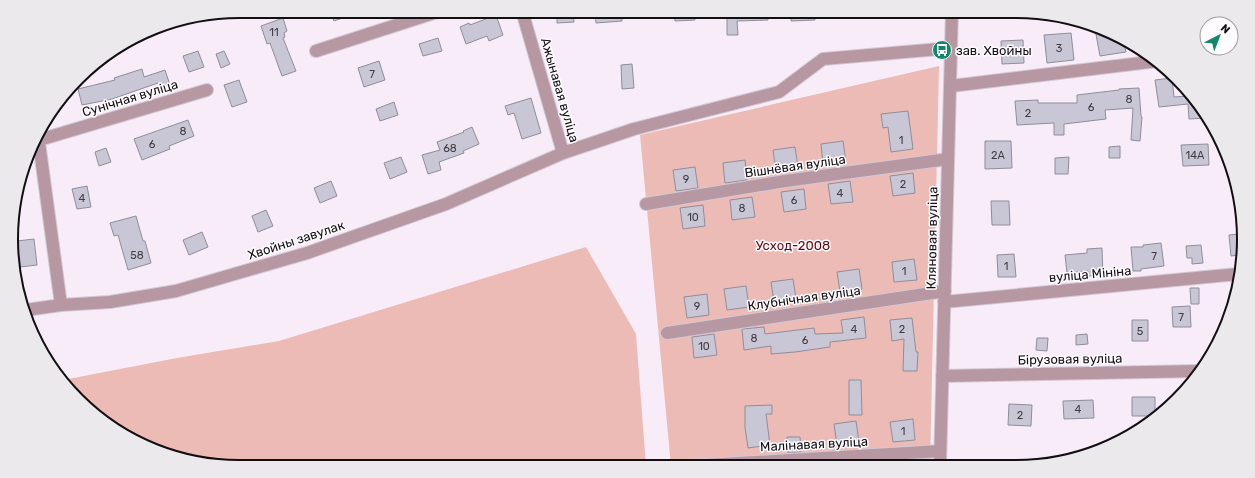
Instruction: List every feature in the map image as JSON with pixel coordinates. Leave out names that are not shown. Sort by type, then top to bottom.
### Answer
[{"type":"street","points":[[316,51],[418,18]]},
{"type":"street","name":"Ажынавая вуліца","points":[[524,18],[563,153]]},
{"type":"street","name":"Кляновая вуліца","points":[[940,460],[952,18]]},
{"type":"street","name":"Хвойны завулак","points":[[30,309],[61,305],[110,302],[176,291],[307,253],[446,204],[563,153],[634,129],[780,92],[823,59],[951,48]]},
{"type":"street","points":[[951,86],[1149,62]]},
{"type":"street","name":"Сунічная вуліца","points":[[43,136],[207,90]]},
{"type":"street","name":"Сунічная вуліца","points":[[39,145],[61,305]]},
{"type":"street","name":"Вішнёвая вуліца","points":[[646,204],[785,181],[948,159]]},
{"type":"street","name":"вуліца Мініна","points":[[944,297],[1234,274]]},
{"type":"street","name":"Клубнічная вуліца","points":[[668,333],[944,297]]},
{"type":"street","name":"Бірузовая вуліца","points":[[942,376],[1193,371]]},
{"type":"street","name":"Малінавая вуліца","points":[[789,460],[940,451]]},
{"type":"green space","name":"Усход-2008","points":[[939,66],[930,460],[670,460],[640,135]]},
{"type":"green space","points":[[586,247],[636,334],[646,460],[225,460],[210,458],[196,456],[168,448],[128,430],[116,423],[93,405],[68,379],[177,358],[279,341]]},
{"type":"building","points":[[283,18],[287,31],[284,33],[285,37],[283,38],[296,71],[282,76],[270,43],[267,44],[261,26]]},
{"type":"building","points":[[333,18],[342,18],[334,21]]},
{"type":"building","points":[[488,18],[497,18],[503,35],[489,41],[487,36],[466,44],[460,27],[469,23],[470,25]]},
{"type":"building","points":[[557,18],[574,18],[574,22],[557,23]]},
{"type":"building","points":[[596,18],[622,18],[622,21],[596,23]]},
{"type":"building","points":[[675,18],[695,18],[695,20],[675,21]]},
{"type":"building","points":[[727,18],[768,18],[768,20],[737,21],[738,35],[727,35]]},
{"type":"building","points":[[791,18],[815,18],[815,20],[791,21]]},
{"type":"building","points":[[1071,33],[1074,60],[1047,63],[1044,35]]},
{"type":"building","points":[[1096,33],[1125,47],[1126,52],[1100,56]]},
{"type":"building","points":[[438,38],[442,51],[423,56],[419,44]]},
{"type":"building","points":[[1023,40],[1024,63],[1002,64],[1001,41]]},
{"type":"building","points":[[198,51],[204,67],[189,72],[183,56]]},
{"type":"building","points":[[224,51],[230,64],[221,68],[216,54]]},
{"type":"building","points":[[379,61],[385,80],[364,87],[358,68]]},
{"type":"building","points":[[632,64],[634,88],[622,89],[621,65]]},
{"type":"building","points":[[142,69],[144,77],[165,70],[171,88],[161,92],[158,83],[112,99],[82,105],[78,89],[115,80],[114,78]]},
{"type":"building","points":[[1168,79],[1173,84],[1174,97],[1185,96],[1201,118],[1189,119],[1188,104],[1159,107],[1155,80]]},
{"type":"building","points":[[239,80],[247,102],[232,107],[224,85]]},
{"type":"building","points":[[1139,88],[1142,117],[1140,141],[1131,140],[1133,108],[1105,110],[1106,119],[1064,124],[1064,135],[1054,135],[1054,123],[1017,125],[1015,101],[1038,100],[1038,103],[1077,103],[1077,95],[1119,89]]},
{"type":"building","points":[[531,98],[541,133],[522,139],[514,113],[508,115],[505,106]]},
{"type":"building","points":[[394,102],[398,115],[380,121],[376,109]]},
{"type":"building","points":[[908,111],[913,149],[891,152],[888,127],[883,128],[881,114]]},
{"type":"building","points":[[188,120],[194,136],[169,146],[170,149],[142,160],[134,139]]},
{"type":"building","points":[[472,127],[479,144],[463,151],[464,153],[439,162],[441,170],[428,174],[422,155],[440,150],[437,142],[464,132],[463,131]]},
{"type":"building","points":[[843,141],[846,162],[823,165],[821,144]]},
{"type":"building","points":[[985,141],[1011,141],[1012,168],[985,169]]},
{"type":"building","points":[[1208,144],[1209,165],[1183,166],[1181,145]]},
{"type":"building","points":[[1120,146],[1120,158],[1109,158],[1109,147]]},
{"type":"building","points":[[795,147],[798,167],[776,170],[773,150]]},
{"type":"building","points":[[106,148],[111,162],[99,166],[95,152]]},
{"type":"building","points":[[401,157],[407,172],[390,179],[384,163]]},
{"type":"building","points":[[1069,157],[1068,174],[1055,174],[1055,158]]},
{"type":"building","points":[[745,160],[747,180],[725,183],[723,163]]},
{"type":"building","points":[[695,167],[698,188],[676,191],[673,170]]},
{"type":"building","points":[[913,173],[915,193],[893,196],[890,176]]},
{"type":"building","points":[[331,181],[337,196],[320,203],[314,188]]},
{"type":"building","points":[[850,181],[853,202],[831,204],[828,184]]},
{"type":"building","points":[[87,186],[91,207],[77,209],[72,189]]},
{"type":"building","points":[[804,189],[806,209],[784,212],[781,192]]},
{"type":"building","points":[[752,197],[755,217],[732,220],[730,200]]},
{"type":"building","points":[[991,201],[1009,201],[1010,225],[992,225]]},
{"type":"building","points":[[703,205],[705,226],[683,229],[680,208]]},
{"type":"building","points":[[266,210],[273,226],[258,232],[252,216]]},
{"type":"building","points":[[136,216],[151,263],[128,270],[118,235],[114,236],[110,223]]},
{"type":"building","points":[[202,232],[208,247],[189,255],[183,240]]},
{"type":"building","points":[[1237,234],[1237,255],[1231,256],[1229,235]]},
{"type":"building","points":[[34,239],[37,265],[20,267],[18,241]]},
{"type":"building","points":[[1161,243],[1164,266],[1141,269],[1141,271],[1133,271],[1131,247],[1143,247],[1143,245]]},
{"type":"building","points":[[1201,245],[1203,263],[1192,264],[1192,258],[1187,258],[1186,246]]},
{"type":"building","points":[[1102,248],[1103,276],[1088,276],[1088,271],[1067,273],[1065,255],[1087,253],[1087,249]]},
{"type":"building","points":[[1014,254],[1016,277],[998,277],[997,255]]},
{"type":"building","points":[[914,259],[917,280],[894,282],[892,262]]},
{"type":"building","points":[[859,269],[862,289],[840,292],[837,272]]},
{"type":"building","points":[[793,279],[796,299],[774,302],[771,282]]},
{"type":"building","points":[[746,286],[749,307],[727,310],[724,289]]},
{"type":"building","points":[[1190,288],[1199,288],[1199,304],[1191,304]]},
{"type":"building","points":[[707,294],[709,315],[687,318],[684,297]]},
{"type":"building","points":[[1190,306],[1191,327],[1173,327],[1172,307]]},
{"type":"building","points":[[864,317],[866,338],[830,342],[830,347],[795,352],[771,354],[771,346],[744,350],[742,329],[764,327],[765,334],[814,328],[815,334],[843,333],[841,320]]},
{"type":"building","points":[[912,318],[916,352],[918,352],[917,371],[903,371],[904,339],[892,341],[890,320]]},
{"type":"building","points":[[1132,320],[1148,320],[1148,341],[1132,341]]},
{"type":"building","points":[[714,334],[717,355],[694,358],[692,337]]},
{"type":"building","points":[[1087,334],[1088,344],[1076,345],[1076,335]]},
{"type":"building","points":[[1037,338],[1048,338],[1047,351],[1036,350]]},
{"type":"building","points":[[849,380],[861,380],[862,415],[849,415]]},
{"type":"building","points":[[1132,397],[1155,397],[1155,411],[1148,416],[1132,416]]},
{"type":"building","points":[[1093,400],[1094,418],[1064,419],[1063,401]]},
{"type":"building","points":[[1009,404],[1032,405],[1031,426],[1008,425]]},
{"type":"building","points":[[772,405],[772,414],[766,414],[770,445],[748,448],[745,427],[745,406]]},
{"type":"building","points":[[913,419],[915,440],[893,442],[890,422]]},
{"type":"building","points":[[856,421],[859,442],[837,445],[834,424]]},
{"type":"building","points":[[787,437],[800,437],[801,452],[788,453]]},
{"type":"place","name":"зав. Хвойны","points":[[942,50]]}]
